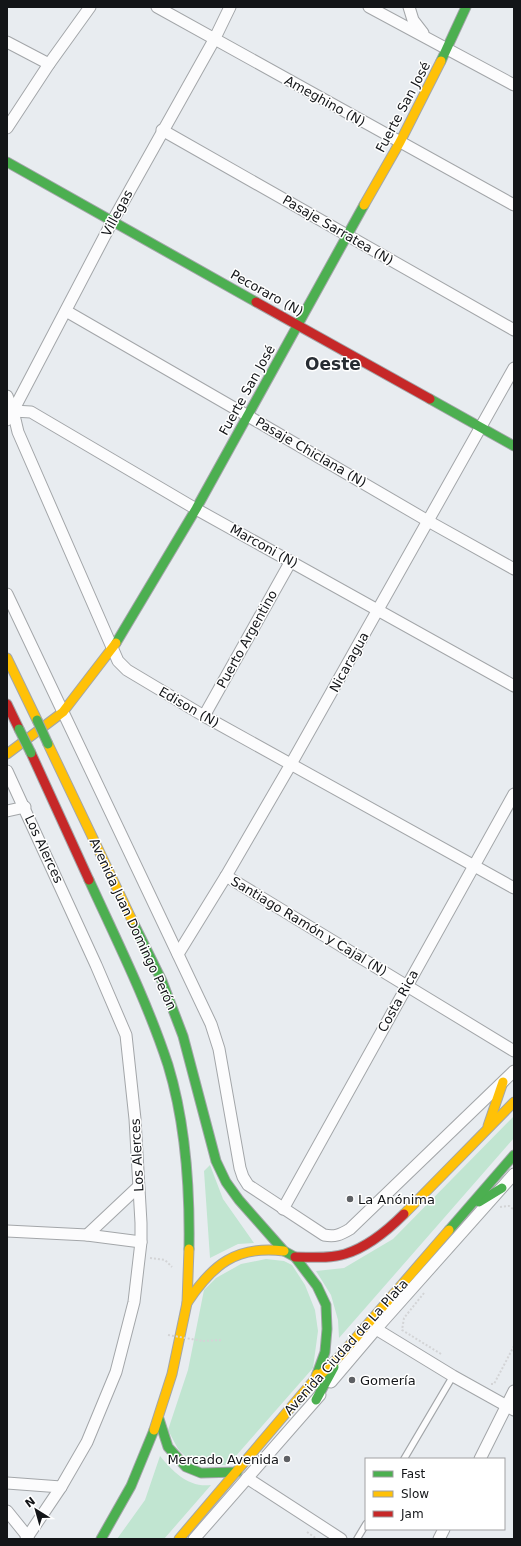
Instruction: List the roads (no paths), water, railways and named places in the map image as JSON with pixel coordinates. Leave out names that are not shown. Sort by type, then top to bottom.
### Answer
[{"type":"main road","name":"Fuerte San José","points":[[7,754],[63,712],[113,648],[196,509],[346,235],[400,142],[447,49],[466,7]]},
{"type":"main road","name":"Pecoraro (N)","points":[[7,162],[514,446]]},
{"type":"main road","name":"Avenida Juan Domingo Perón","points":[[7,658],[162,981],[183,1036],[216,1161],[226,1182],[239,1200],[284,1251],[295,1257],[317,1286],[326,1305],[327,1329],[325,1352],[315,1379]]},
{"type":"main road","name":"Avenida Juan Domingo Perón","points":[[7,704],[58,810],[147,1008],[168,1066],[181,1122],[188,1183],[189,1246],[187,1303]]},
{"type":"main road","points":[[487,1130],[503,1082]]},
{"type":"main road","points":[[295,1257],[318,1258],[345,1254],[387,1231],[514,1102]]},
{"type":"main road","name":"Avenida Ciudad de La Plata","points":[[179,1539],[315,1379],[341,1355],[514,1155]]},
{"type":"main road","points":[[466,1210],[502,1188]]},
{"type":"main road","points":[[100,1539],[131,1486],[159,1419],[172,1374],[187,1303],[204,1277],[221,1262],[257,1249],[284,1251]]},
{"type":"main road","points":[[316,1400],[341,1355]]},
{"type":"main road","points":[[159,1419],[168,1447],[186,1467],[201,1473],[237,1472]]},
{"type":"street","points":[[7,128],[49,64],[90,7]]},
{"type":"street","name":"Ameghino (N)","points":[[157,7],[214,40],[514,205]]},
{"type":"street","name":"Villegas","points":[[7,420],[14,411],[112,222],[162,130],[214,40],[230,7]]},
{"type":"street","points":[[369,7],[514,86]]},
{"type":"street","points":[[409,7],[413,20],[421,32],[447,49]]},
{"type":"street","points":[[7,42],[49,64]]},
{"type":"street","name":"Pasaje Sarratea (N)","points":[[162,130],[514,330]]},
{"type":"street","name":"Pasaje Chiclana (N)","points":[[66,312],[514,569]]},
{"type":"street","name":"Nicaragua","points":[[178,954],[226,876],[291,764],[514,368]]},
{"type":"street","name":"Edison (N)","points":[[7,396],[14,411],[18,432],[118,661],[127,670],[204,716],[474,864],[514,888]]},
{"type":"street","name":"Marconi (N)","points":[[14,411],[31,412],[196,509],[514,686]]},
{"type":"street","name":"Puerto Argentino","points":[[204,716],[291,561]]},
{"type":"street","name":"Avenida Juan Domingo Perón","points":[[7,594],[211,1024],[219,1049],[236,1149],[243,1177],[254,1189],[324,1235],[333,1237],[350,1229],[503,1082]]},
{"type":"street","name":"Los Alerces","points":[[7,771],[96,965],[126,1035],[135,1119],[141,1222],[141,1242],[134,1302],[116,1372],[87,1442],[61,1487],[27,1538]]},
{"type":"street","name":"Costa Rica","points":[[283,1209],[514,794]]},
{"type":"street","points":[[7,811],[25,808]]},
{"type":"street","name":"Santiago Ramón y Cajal (N)","points":[[226,876],[514,1051]]},
{"type":"street","points":[[503,1082],[514,1071]]},
{"type":"street","name":"Avenida Ciudad de La Plata","points":[[194,1539],[376,1329],[514,1174]]},
{"type":"street","points":[[87,1235],[138,1187]]},
{"type":"street","points":[[502,1188],[514,1190]]},
{"type":"street","points":[[7,1231],[87,1235],[141,1242]]},
{"type":"street","points":[[376,1329],[453,1376],[510,1408]]},
{"type":"street","points":[[481,1458],[510,1408],[514,1391]]},
{"type":"street","points":[[247,1478],[341,1539]]},
{"type":"street","points":[[7,1483],[61,1487]]},
{"type":"street","points":[[7,1511],[27,1538]]},
{"type":"street","points":[[439,1539],[444,1530]]},
{"type":"lane","points":[[405,1458],[453,1376]]},
{"type":"lane","points":[[357,1539],[365,1526]]},
{"type":"place","name":"La Anónima","points":[[350,1199]]},
{"type":"place","name":"Gomería","points":[[352,1380]]},
{"type":"place","name":"Mercado Avenida","points":[[287,1459]]},
{"type":"district","name":"Oeste","points":[[333,364]]}]
